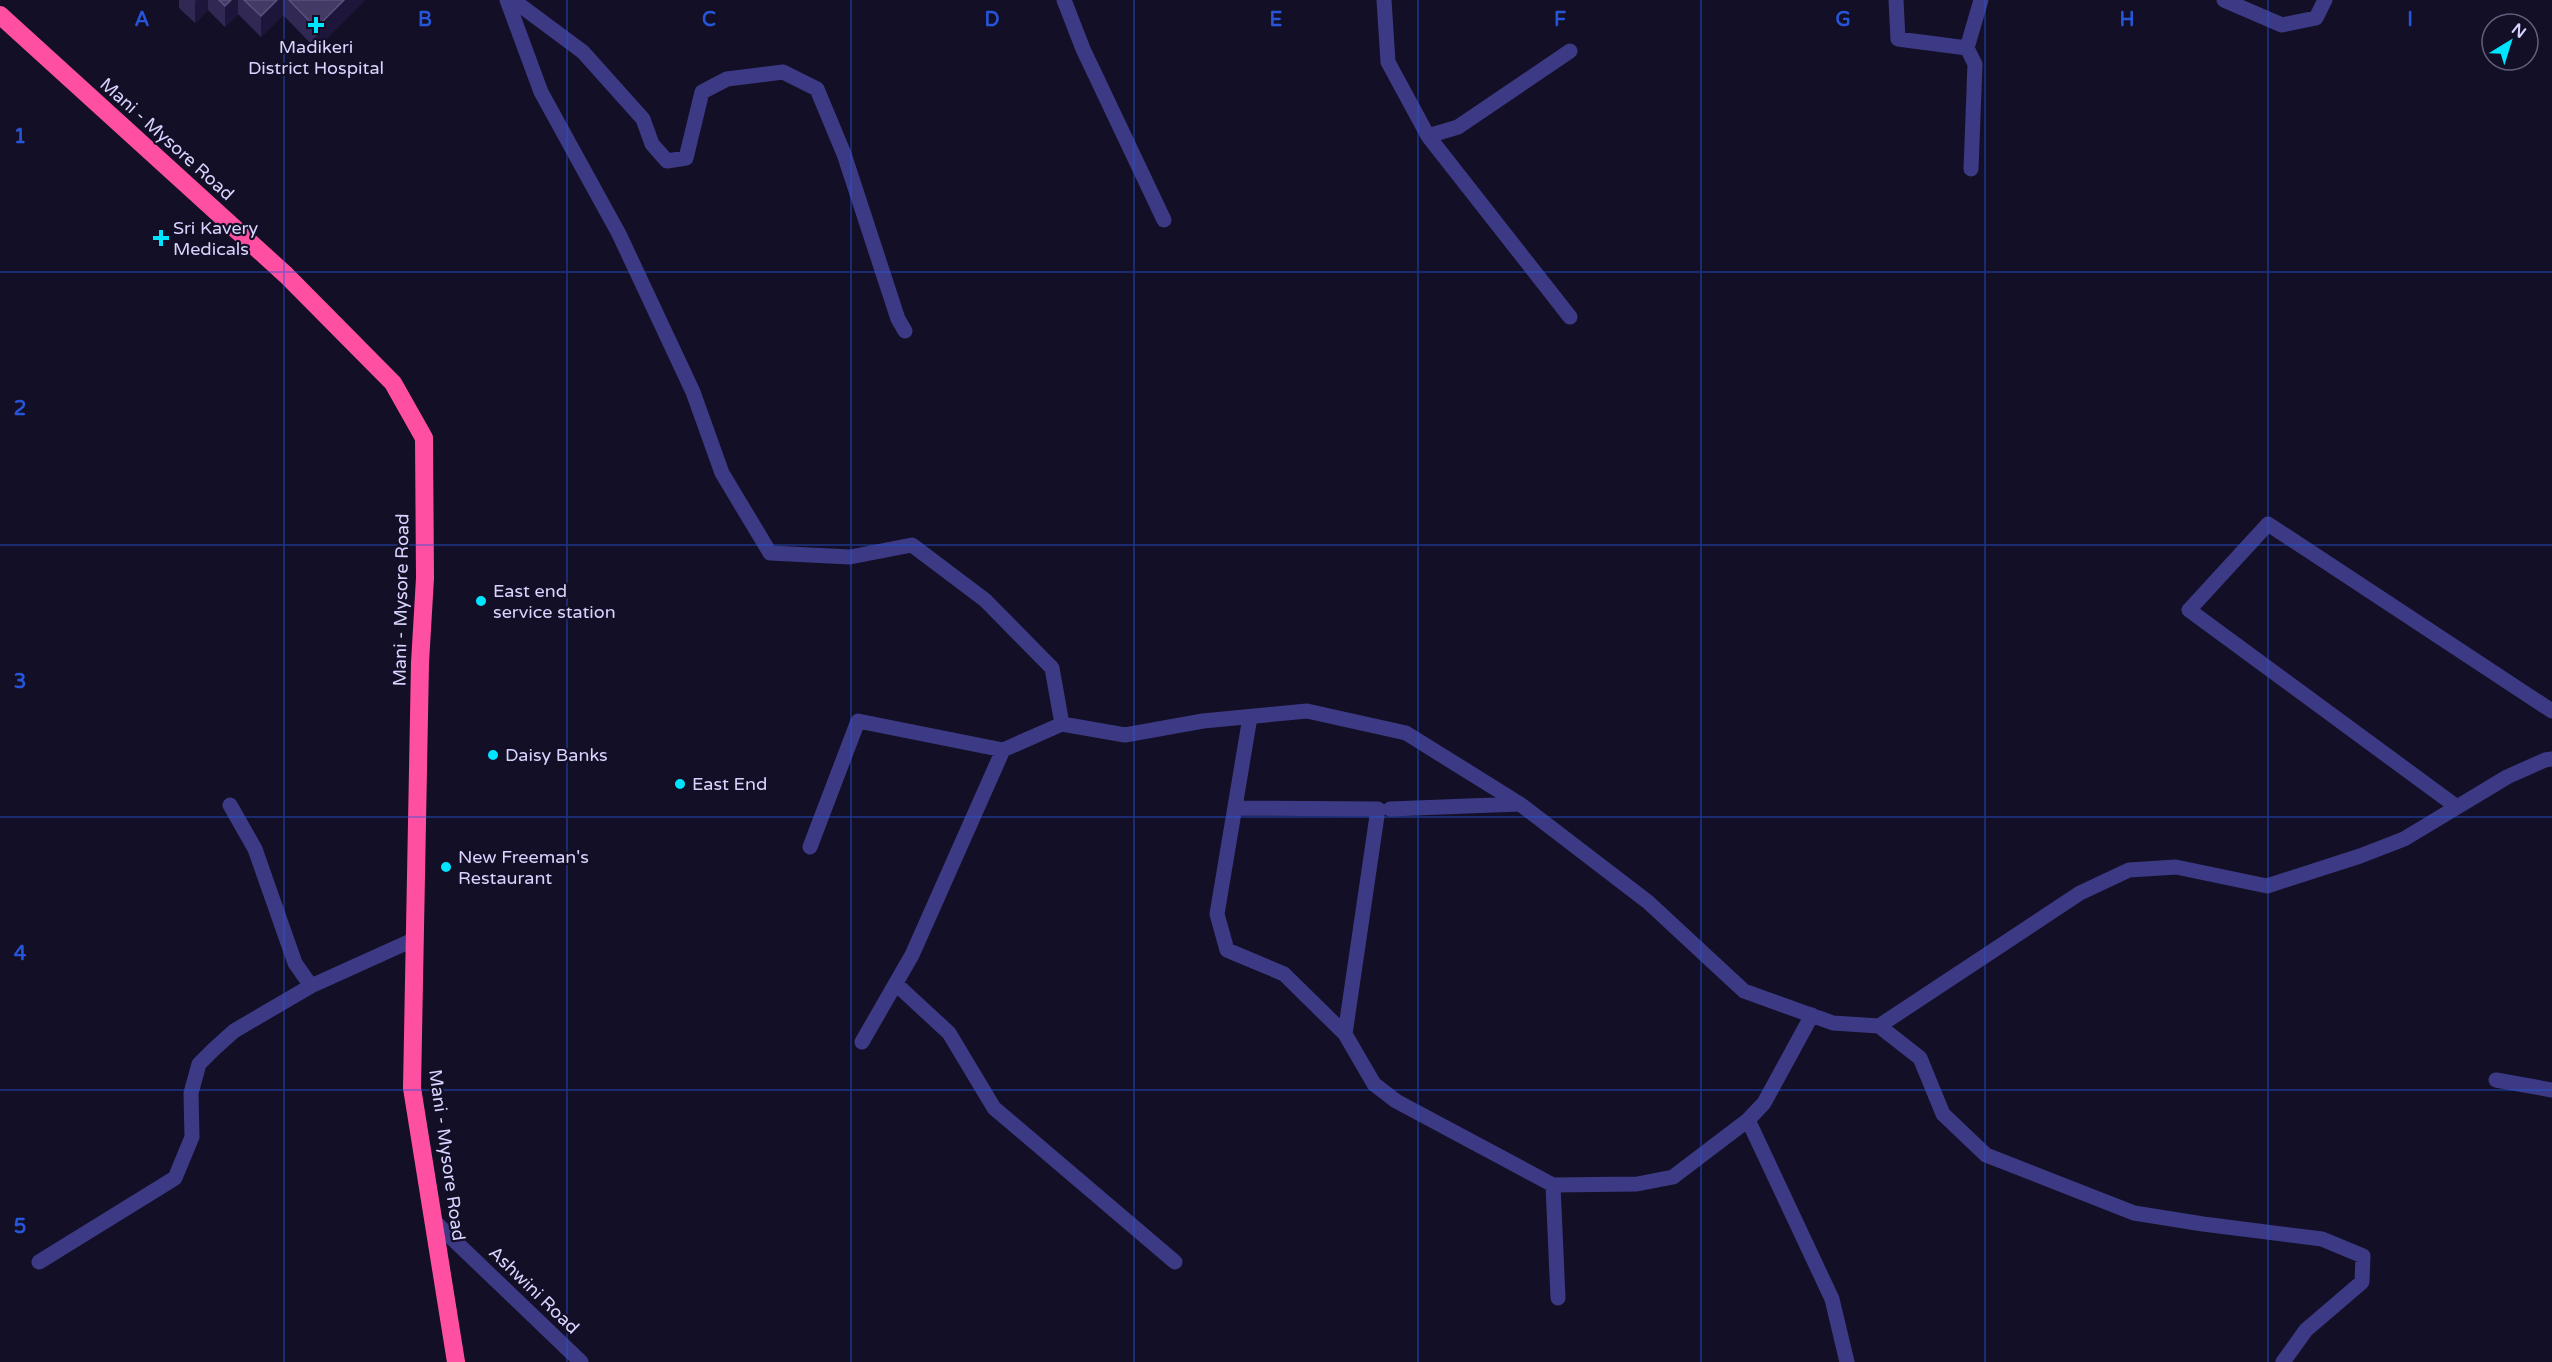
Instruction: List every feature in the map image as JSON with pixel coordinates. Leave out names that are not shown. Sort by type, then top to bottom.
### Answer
[{"type":"highway","name":"Mani - Mysore Road","points":[[0,15],[286,275],[393,383],[424,438],[425,578],[420,663],[412,1089],[456,1362]]},
{"type":"street","points":[[507,0],[541,92],[619,234],[693,392],[722,473],[770,553],[850,557],[912,545],[985,600],[1052,668],[1062,724]]},
{"type":"street","points":[[513,0],[583,52],[643,119],[652,144],[667,161],[686,158],[702,92],[727,79],[783,72],[817,89],[844,154],[897,319],[904,332]]},
{"type":"street","points":[[1064,0],[1083,49],[1164,220]]},
{"type":"street","points":[[1384,0],[1388,62],[1428,136],[1570,317]]},
{"type":"street","points":[[1896,0],[1898,39],[1967,48]]},
{"type":"street","points":[[1971,169],[1975,64],[1967,48],[1981,0]]},
{"type":"street","points":[[2224,0],[2282,25],[2316,18],[2325,0]]},
{"type":"street","points":[[1428,136],[1458,127],[1570,51]]},
{"type":"street","points":[[2457,807],[2189,610],[2268,524],[2552,711]]},
{"type":"street","points":[[810,847],[858,721],[1003,750],[1062,724],[1125,735],[1203,722],[1307,711],[1406,733],[1520,804],[1648,902],[1744,991],[1833,1023],[1879,1026],[1920,1058],[1943,1114],[1986,1155],[2134,1213],[2322,1239],[2362,1256],[2362,1282],[2306,1330],[2283,1362]]},
{"type":"street","points":[[1250,717],[1217,914],[1227,950],[1284,974],[1345,1034],[1374,1084],[1396,1101],[1553,1185],[1637,1184],[1673,1177],[1748,1120],[1764,1103],[1812,1015]]},
{"type":"street","points":[[861,1042],[912,955],[1003,750]]},
{"type":"street","points":[[1879,1026],[2080,893],[2129,870],[2176,867],[2267,885],[2360,856],[2404,839],[2507,777],[2552,759]]},
{"type":"street","points":[[1390,809],[1520,804]]},
{"type":"street","points":[[230,805],[255,849],[295,963],[311,986]]},
{"type":"street","points":[[1236,808],[1378,809],[1345,1034]]},
{"type":"street","points":[[39,1262],[175,1178],[192,1137],[191,1093],[199,1064],[234,1031],[311,986],[415,939]]},
{"type":"street","points":[[896,984],[950,1033],[994,1108],[1175,1262]]},
{"type":"street","points":[[2496,1080],[2552,1090]]},
{"type":"street","points":[[1748,1120],[1832,1299],[1847,1362]]},
{"type":"street","points":[[1553,1185],[1558,1298]]},
{"type":"street","name":"Ashwini Road","points":[[434,1221],[581,1362]]},
{"type":"building","points":[[219,0],[231,0],[225,6]]},
{"type":"building","points":[[244,0],[277,0],[261,16]]},
{"type":"building","points":[[289,0],[344,0],[316,28]]},
{"type":"place","name":"Madikeri District Hospital","points":[[316,25]]},
{"type":"place","name":"Sri Kavery Medicals","points":[[161,238]]},
{"type":"place","name":"East end service station","points":[[481,601]]},
{"type":"place","name":"Daisy Banks","points":[[493,755]]},
{"type":"place","name":"East End","points":[[680,784]]},
{"type":"place","name":"New Freeman's Restaurant","points":[[446,867]]}]
